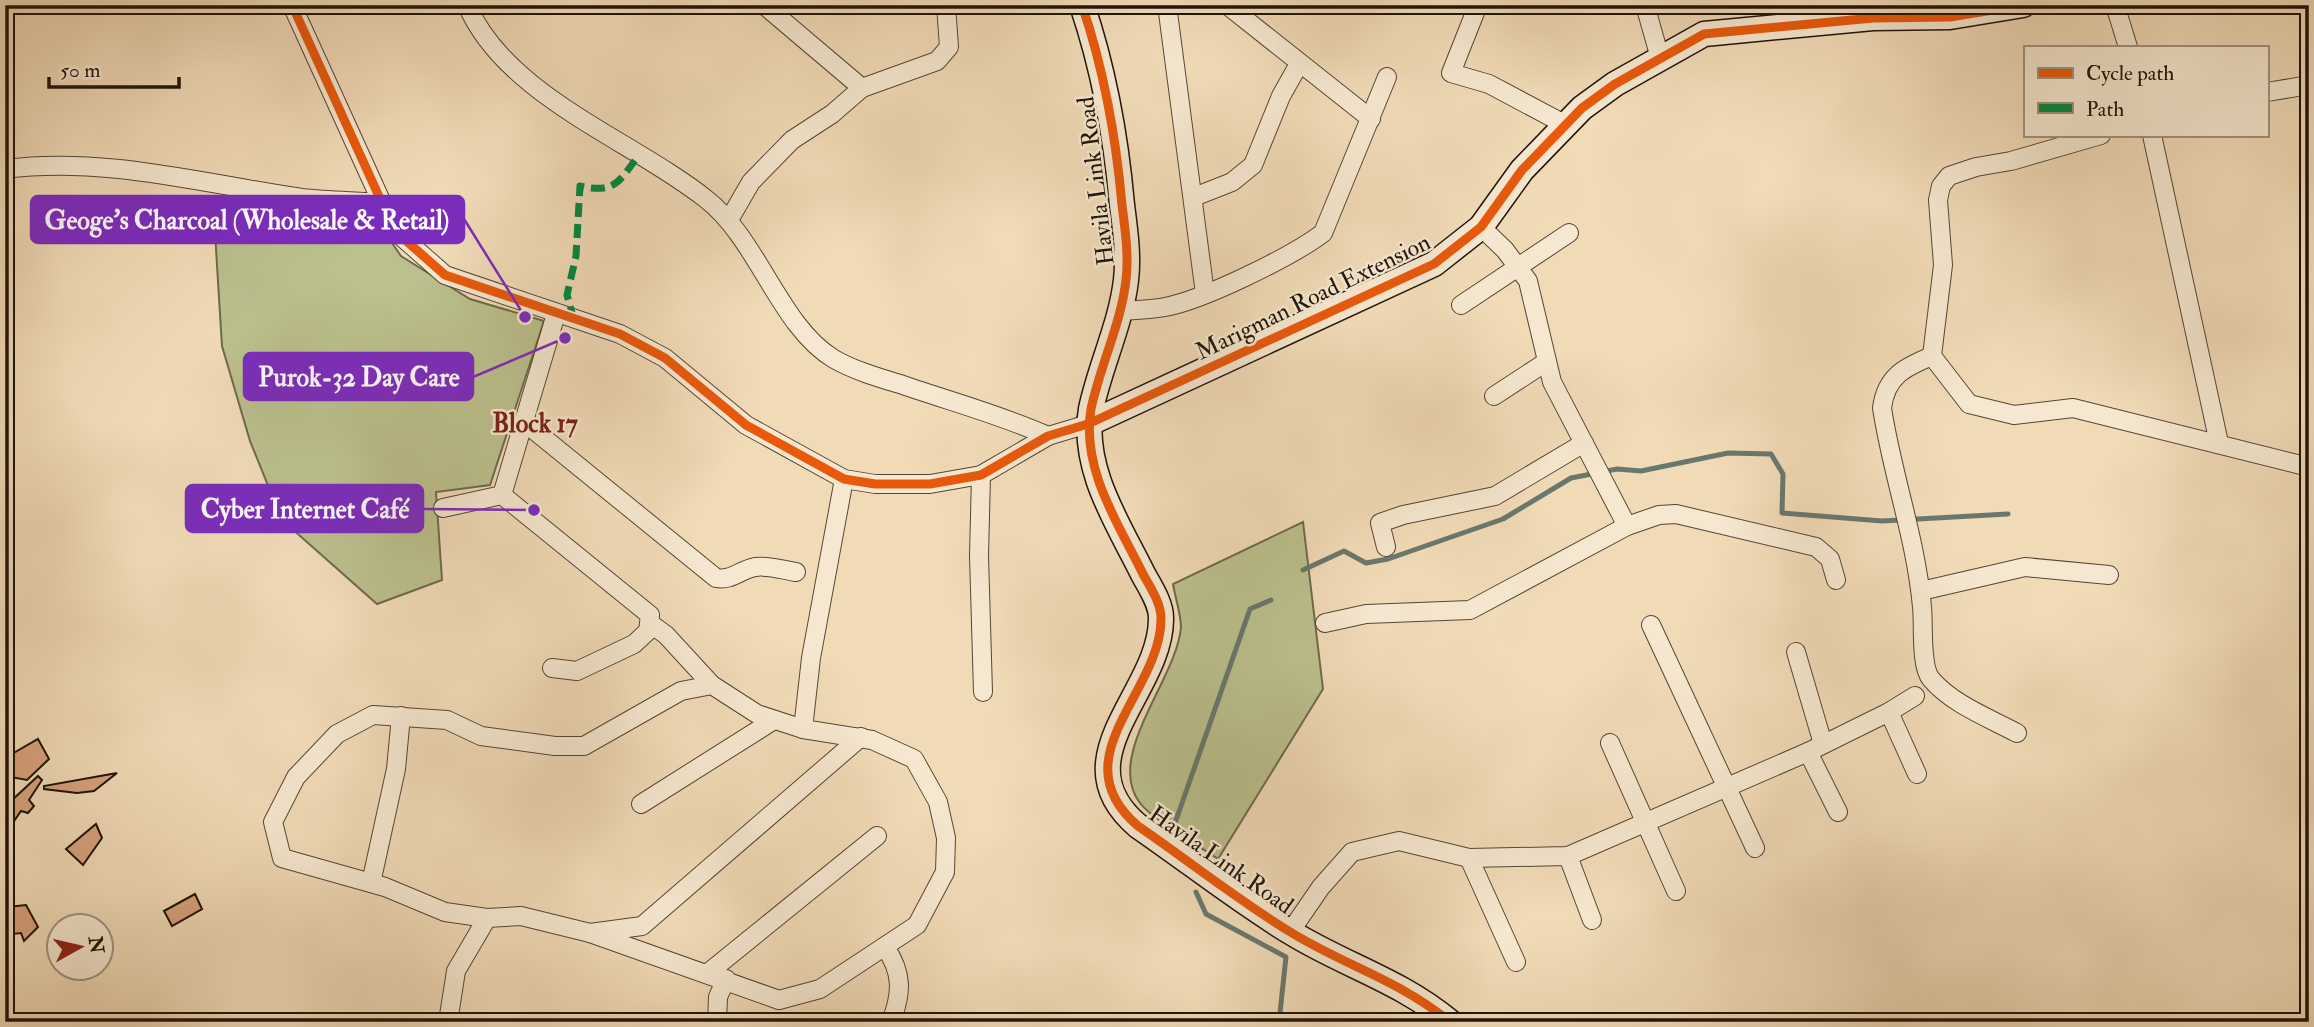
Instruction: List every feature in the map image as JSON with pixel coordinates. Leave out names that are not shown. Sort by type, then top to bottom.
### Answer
[{"type":"street","points":[[292,5],[382,203],[403,238],[444,275],[620,334],[665,358],[746,425],[844,479],[876,484],[930,484],[981,475],[1048,436],[1088,424]]},
{"type":"street","points":[[467,5],[489,45],[510,67],[567,108],[706,198],[729,220],[814,345],[836,360],[876,376],[1005,417],[1048,436]]},
{"type":"street","points":[[764,5],[862,88]]},
{"type":"street","points":[[729,220],[751,182],[774,155],[832,114],[862,88],[937,61],[949,47],[946,5]]},
{"type":"street","name":"Havila Link Road","points":[[1082,5],[1103,77],[1121,189],[1126,278],[1121,311],[1098,377],[1088,424],[1095,470],[1105,500],[1161,615],[1156,648],[1110,745],[1107,763],[1116,801],[1124,814],[1138,826],[1290,932],[1325,952],[1390,981],[1450,1022]]},
{"type":"street","points":[[1167,5],[1205,294]]},
{"type":"street","points":[[1227,5],[1371,119]]},
{"type":"street","points":[[1478,5],[1451,73],[1489,84],[1566,125]]},
{"type":"street","points":[[1645,5],[1660,58]]},
{"type":"street","name":"Marigman Road Extension","points":[[1088,424],[1434,264],[1481,227],[1522,170],[1582,108],[1615,84],[1704,34],[1873,18],[1950,18],[1979,9],[2023,5]]},
{"type":"street","points":[[2115,5],[2128,46]]},
{"type":"street","points":[[1194,197],[1233,182],[1253,165],[1280,96],[1299,64]]},
{"type":"street","points":[[1121,311],[1166,307],[1205,294],[1305,246],[1323,233],[1387,77]]},
{"type":"street","points":[[2268,92],[2309,85]]},
{"type":"street","points":[[2098,136],[2011,161],[1976,167],[1949,176],[1941,186],[1938,200],[1943,265],[1932,356],[1969,404],[2014,415],[2073,408],[2309,467]]},
{"type":"street","points":[[2152,136],[2219,443]]},
{"type":"street","points":[[5,169],[51,163],[126,170],[306,198],[382,203]]},
{"type":"street","points":[[1481,227],[1519,267],[1528,281],[1552,382],[1627,526]]},
{"type":"street","points":[[1461,305],[1569,233]]},
{"type":"street","points":[[502,495],[556,314]]},
{"type":"street","points":[[1932,356],[1895,375],[1884,391],[1882,408],[1921,591],[1925,639],[1923,660],[1930,678],[1963,704],[2017,733]]},
{"type":"street","points":[[1494,396],[1546,362]]},
{"type":"street","points":[[524,422],[716,578],[726,580],[751,568],[762,566],[796,572]]},
{"type":"street","points":[[1386,547],[1380,523],[1403,514],[1495,496],[1584,443]]},
{"type":"street","points":[[981,475],[979,556],[983,692]]},
{"type":"street","points":[[803,729],[811,658],[844,479]]},
{"type":"street","points":[[443,508],[502,495]]},
{"type":"street","points":[[502,495],[650,615],[651,624],[648,631],[634,644],[578,671],[552,668]]},
{"type":"street","points":[[1325,623],[1366,614],[1470,610],[1627,526],[1659,515],[1676,514],[1816,547],[1830,559],[1836,580]]},
{"type":"street","points":[[1921,591],[2025,567],[2109,575]]},
{"type":"street","points":[[651,624],[666,635],[712,685],[757,714],[803,729],[862,737],[914,759],[938,802],[946,838],[945,872],[917,925],[820,989],[779,1000],[590,933],[521,916],[487,918],[445,912],[372,883],[282,858],[273,822],[296,777],[337,734],[373,715],[447,720],[481,736],[555,746],[584,746],[681,691],[712,685]]},
{"type":"street","points":[[1651,625],[1755,848]]},
{"type":"street","points":[[1796,652],[1816,748],[1838,812]]},
{"type":"street","points":[[1290,932],[1321,887],[1353,852],[1399,841],[1469,858],[1568,856],[1816,748],[1915,696]]},
{"type":"street","points":[[1889,712],[1917,774]]},
{"type":"street","points":[[372,883],[397,769],[401,716]]},
{"type":"street","points":[[640,804],[774,720]]},
{"type":"street","points":[[590,933],[642,926],[862,737]]},
{"type":"street","points":[[1609,743],[1676,891]]},
{"type":"street","points":[[708,973],[877,836]]},
{"type":"street","points":[[1568,856],[1592,920]]},
{"type":"street","points":[[1469,858],[1516,962]]},
{"type":"street","points":[[448,1022],[456,971],[487,918]]},
{"type":"street","points":[[885,947],[900,972],[896,1007],[891,1022]]},
{"type":"street","points":[[717,1022],[718,997],[726,979]]},
{"type":"green space","points":[[213,200],[372,214],[401,256],[470,299],[544,321],[490,485],[436,492],[442,580],[377,604],[282,520],[250,441],[222,346]]},
{"type":"green space","points":[[1303,522],[1323,689],[1218,859],[1146,809],[1131,784],[1131,763],[1136,740],[1177,648],[1181,627],[1173,584]]},
{"type":"building","points":[[38,739],[49,759],[27,780],[5,776],[5,758]]},
{"type":"building","points":[[117,773],[94,791],[77,793],[44,789],[44,786]]},
{"type":"building","points":[[38,776],[42,780],[29,800],[34,806],[28,813],[21,811],[12,824],[9,803]]},
{"type":"building","points":[[96,824],[102,838],[83,865],[66,849]]},
{"type":"building","points":[[195,894],[202,909],[172,926],[164,911]]},
{"type":"building","points":[[26,905],[38,927],[24,941],[21,933],[13,934],[8,907]]},
{"type":"waterway","points":[[1303,570],[1344,551],[1366,563],[1388,559],[1503,519],[1571,478],[1617,469],[1641,471],[1728,453],[1771,454],[1783,474],[1782,513],[1882,521],[2008,514]]},
{"type":"waterway","points":[[1174,826],[1250,609],[1271,600]]},
{"type":"waterway","points":[[1196,892],[1206,914],[1286,957],[1279,1022]]},
{"type":"marked path","points":[[574,320],[567,295],[576,256],[580,186],[609,187],[621,178],[639,155]]},
{"type":"cycle path","points":[[292,5],[382,203],[403,238],[445,275],[620,334],[665,358],[746,425],[844,479],[875,484],[930,484],[981,475],[1048,436],[1088,424],[1434,264],[1481,227],[1522,170],[1582,108],[1615,84],[1704,34],[1873,18],[1950,17],[2023,5]]},
{"type":"cycle path","points":[[1082,5],[1097,54],[1113,129],[1127,261],[1120,313],[1091,409],[1091,453],[1104,495],[1155,595],[1161,618],[1157,645],[1147,672],[1120,724],[1110,750],[1108,775],[1116,801],[1138,826],[1272,921],[1312,945],[1392,984],[1431,1007],[1450,1022]]},
{"type":"place","name":"Geoge's Charcoal (Wholesale & Retail)","points":[[525,317]]},
{"type":"place","name":"Purok-32 Day Care","points":[[565,338]]},
{"type":"place","name":"Cyber Internet Café","points":[[534,510]]},
{"type":"district","name":"Block 17","points":[[535,424]]}]
